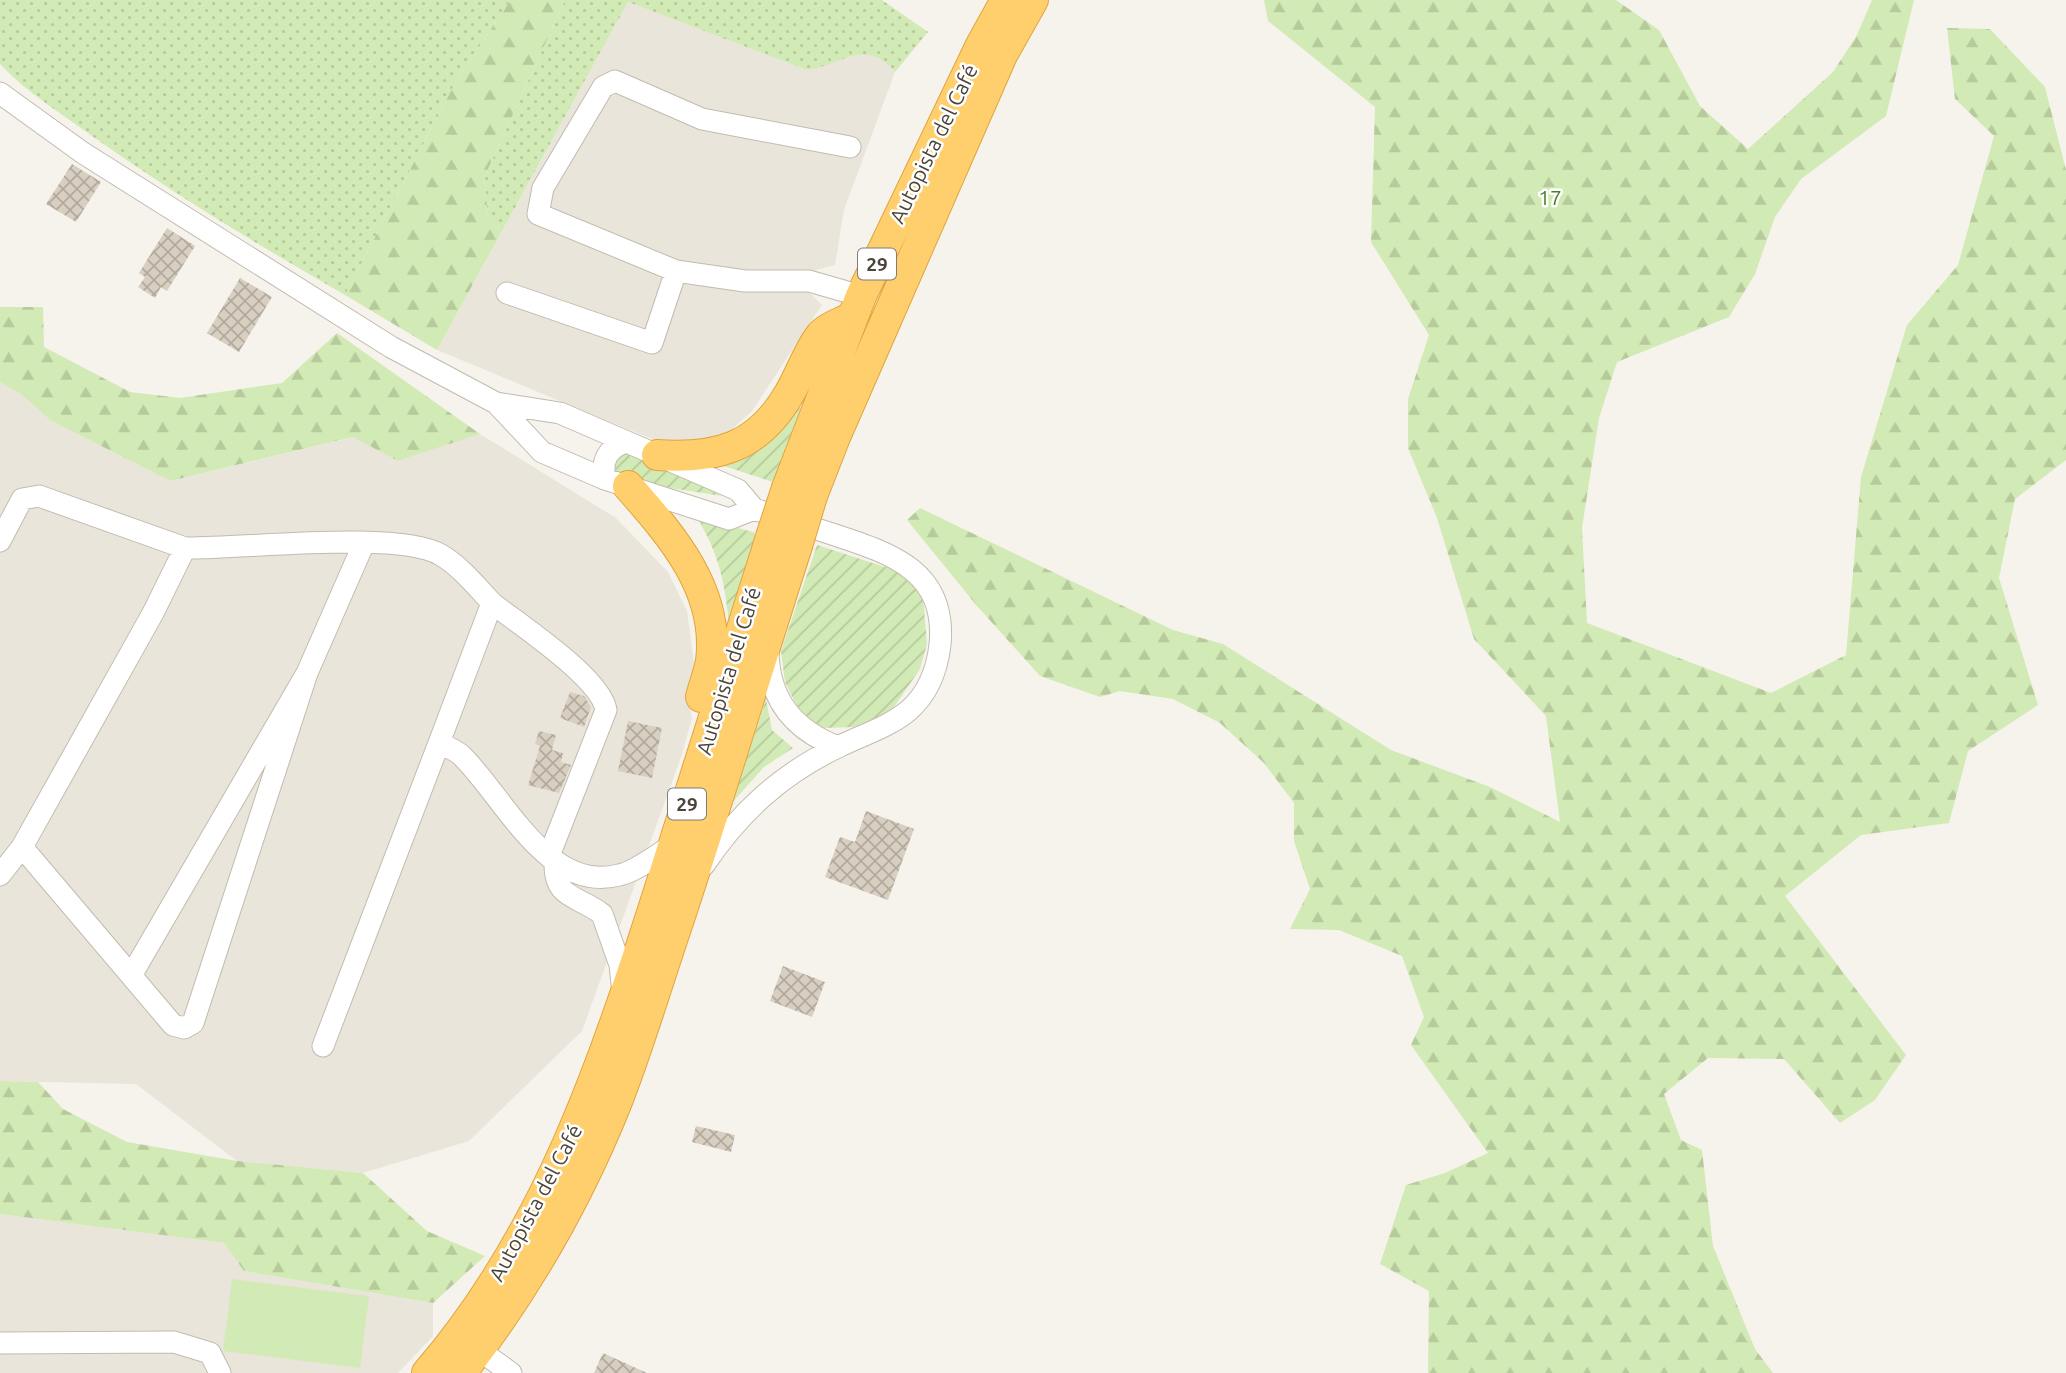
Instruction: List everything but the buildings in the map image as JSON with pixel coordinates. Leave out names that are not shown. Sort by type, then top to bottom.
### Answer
[{"type":"highway","name":"Autopista del Café","points":[[427,1373],[457,1339],[492,1287],[547,1190],[583,1114],[624,1001],[707,740],[784,542],[857,306],[981,45],[1006,0]]},
{"type":"highway","name":"Autopista del Café","points":[[800,492],[835,437],[997,68],[1033,0]]},
{"type":"highway","points":[[657,455],[694,458],[723,452],[748,440],[771,421],[789,396],[821,334],[857,306]]},
{"type":"highway","points":[[616,483],[673,538],[691,565],[704,596],[710,624],[711,660],[698,708],[707,740]]},
{"type":"highway","name":"Autopista del Café","points":[[461,1373],[532,1272],[588,1169],[630,1066],[691,884],[770,629],[784,542]]},
{"type":"street","points":[[850,147],[702,119],[615,82],[603,87],[543,188],[538,215],[676,271],[745,281],[809,281],[857,306]]},
{"type":"street","points":[[0,93],[83,153],[391,347],[496,403],[560,413],[738,490],[754,509],[901,559],[923,579],[938,606],[941,633],[938,663],[927,688],[910,710],[887,726],[838,747],[792,772],[752,803],[725,834],[691,884]]},
{"type":"street","points":[[507,293],[652,344],[676,271]]},
{"type":"street","points":[[496,403],[541,452],[616,483],[729,519],[754,509]]},
{"type":"street","points":[[616,483],[604,460],[609,452],[626,442]]},
{"type":"street","points":[[0,541],[22,499],[39,496],[185,548],[364,543],[420,546],[443,556],[492,603],[591,681],[604,699],[606,710],[552,860],[555,880],[561,891],[602,914],[620,965],[624,1001]]},
{"type":"street","points":[[22,847],[173,1025],[184,1028],[192,1023],[307,673],[364,543]]},
{"type":"street","points":[[0,875],[22,847],[158,603],[185,548]]},
{"type":"street","points":[[323,1046],[492,603]]},
{"type":"street","points":[[770,629],[770,679],[779,703],[794,722],[814,738],[838,747]]},
{"type":"street","points":[[132,974],[307,673]]},
{"type":"street","points":[[439,743],[460,754],[512,818],[552,860],[597,878],[621,875],[674,844]]},
{"type":"street","points":[[0,1343],[174,1342],[211,1353],[220,1373]]},
{"type":"street","points":[[479,1350],[510,1373]]},
{"type":"shaded area","points":[[628,2],[807,70],[866,52],[883,57],[895,72],[844,210],[835,265],[816,270],[805,288],[822,305],[752,411],[730,431],[698,441],[652,439],[437,350]]},
{"type":"shaded area","points":[[0,382],[21,394],[50,420],[170,481],[354,437],[398,461],[480,434],[616,518],[668,572],[687,611],[694,663],[688,695],[692,718],[681,757],[582,1031],[469,1141],[363,1173],[237,1161],[136,1084],[0,1081]]},
{"type":"shaded area","points":[[0,1214],[224,1243],[244,1271],[433,1303],[433,1336],[398,1373],[0,1373]]},
{"type":"green space","points":[[0,0],[510,0],[453,87],[345,295],[154,178],[21,84],[0,64]]},
{"type":"green space","points":[[510,0],[565,0],[484,178],[488,215],[501,233],[437,350],[345,295],[453,87]]},
{"type":"green space","points":[[565,0],[882,0],[928,32],[895,72],[874,56],[864,54],[807,70],[628,2],[501,233],[488,215],[484,178]]},
{"type":"green space","name":"17","points":[[1264,0],[1616,0],[1659,30],[1700,106],[1748,149],[1833,72],[1857,35],[1872,0],[1914,0],[1886,116],[1801,179],[1775,217],[1755,274],[1729,317],[1617,362],[1599,418],[1582,528],[1587,623],[1771,693],[1846,655],[1861,477],[1907,325],[1958,265],[1994,136],[1955,99],[1947,28],[1990,29],[2045,87],[2066,170],[2066,460],[2015,499],[1999,578],[2038,705],[1968,751],[1949,823],[1861,835],[1785,896],[1906,1055],[1875,1100],[1840,1123],[1784,1059],[1708,1058],[1664,1094],[1681,1140],[1702,1150],[1713,1246],[1755,1349],[1773,1373],[1428,1373],[1429,1291],[1380,1264],[1406,1185],[1445,1173],[1488,1153],[1411,1045],[1424,1017],[1402,956],[1339,930],[1290,929],[1310,889],[1294,841],[1294,803],[1264,763],[1220,723],[1173,699],[1120,691],[1100,697],[1040,676],[977,606],[907,520],[920,508],[1173,630],[1223,644],[1391,750],[1490,787],[1560,822],[1546,716],[1474,639],[1437,518],[1408,448],[1408,399],[1429,335],[1371,242],[1375,107],[1268,21]]},
{"type":"green space","points":[[0,307],[43,307],[44,347],[130,392],[180,398],[282,383],[337,333],[480,434],[398,461],[353,437],[170,481],[50,420],[21,394],[0,382]]},
{"type":"green space","points":[[801,407],[773,482],[721,465],[775,429]]},
{"type":"green space","points":[[622,451],[640,453],[722,496],[618,480],[613,461]]},
{"type":"green space","points":[[696,516],[756,533],[729,623],[719,567]]},
{"type":"green space","points":[[817,545],[904,573],[923,597],[927,644],[920,669],[890,713],[854,727],[824,728],[811,723],[799,710],[785,682],[781,651]]},
{"type":"green space","points":[[766,699],[772,730],[793,748],[764,767],[731,804]]},
{"type":"green space","points":[[0,1081],[38,1082],[63,1109],[127,1142],[237,1161],[363,1173],[427,1231],[485,1256],[433,1303],[244,1271],[224,1243],[0,1214]]},
{"type":"green space","points":[[232,1279],[369,1296],[360,1368],[223,1351]]}]
